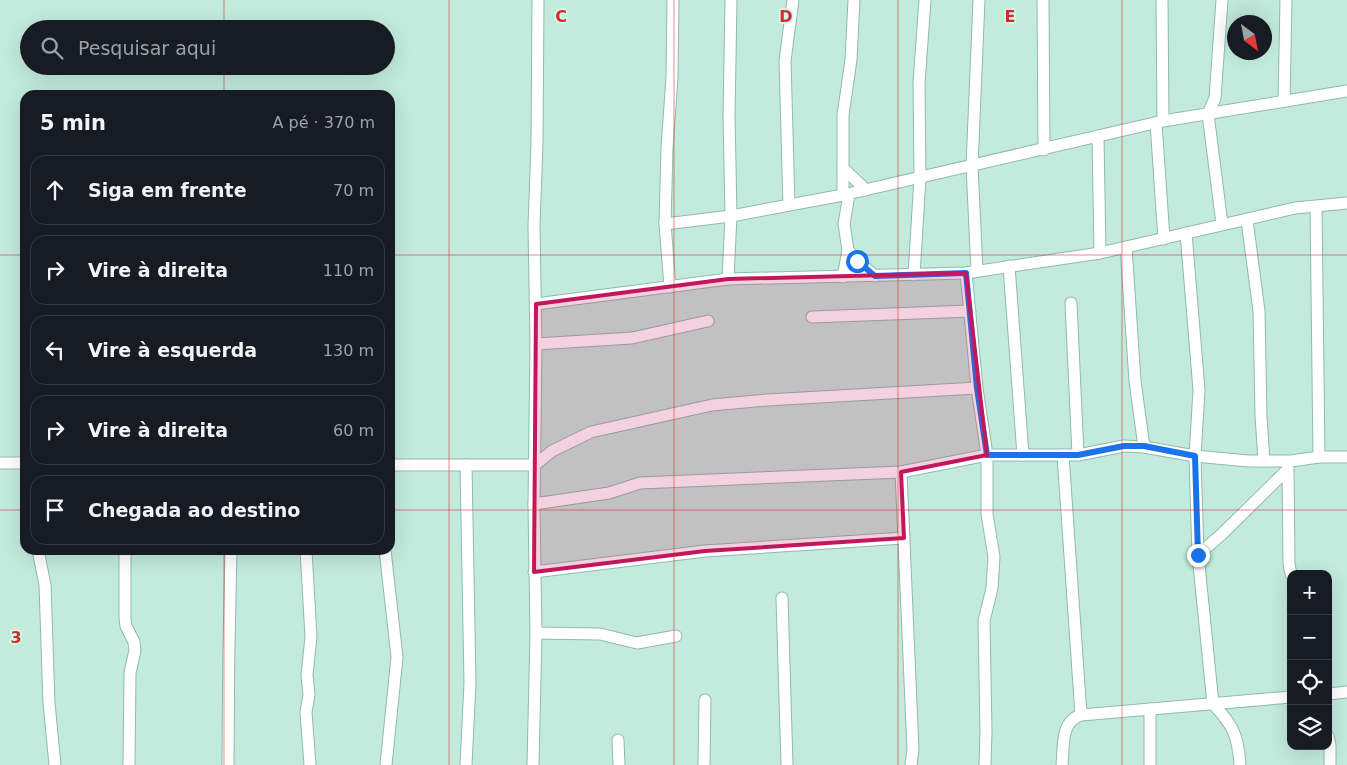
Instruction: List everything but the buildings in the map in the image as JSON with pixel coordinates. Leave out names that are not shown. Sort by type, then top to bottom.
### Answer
[{"type":"street","points":[[533,765],[536,633],[534,572],[536,304],[534,226],[537,142],[538,0]]},
{"type":"street","points":[[670,287],[665,224],[667,148],[672,77],[673,0]]},
{"type":"street","points":[[728,279],[731,216],[729,116],[731,0]]},
{"type":"street","points":[[789,205],[785,61],[793,0]]},
{"type":"street","points":[[843,277],[848,250],[844,224],[846,195],[843,168],[843,115],[850,60],[854,0]]},
{"type":"street","points":[[914,275],[920,178],[919,83],[925,0]]},
{"type":"street","points":[[979,0],[972,166],[970,311],[977,388],[987,455],[987,514],[994,557],[992,588],[984,621],[986,732],[984,765]]},
{"type":"street","points":[[1043,0],[1044,150]]},
{"type":"street","points":[[1162,0],[1160,122],[1164,239]]},
{"type":"street","points":[[1222,0],[1216,98],[1208,114],[1222,224]]},
{"type":"street","points":[[1284,101],[1286,0]]},
{"type":"street","points":[[665,224],[731,216],[846,195],[1160,122],[1347,90]]},
{"type":"street","points":[[1098,137],[1100,253]]},
{"type":"street","points":[[843,168],[866,190]]},
{"type":"street","points":[[536,304],[728,279],[971,272],[1100,253],[1295,208],[1347,204]]},
{"type":"street","points":[[1316,207],[1319,457]]},
{"type":"street","points":[[1247,220],[1259,311],[1264,461]]},
{"type":"street","points":[[1186,233],[1199,390],[1195,456],[1198,555],[1213,704],[1228,719],[1234,731],[1240,765]]},
{"type":"street","points":[[1126,247],[1135,381],[1144,446]]},
{"type":"street","points":[[848,250],[857,261],[875,276]]},
{"type":"street","points":[[1009,266],[1022,455]]},
{"type":"street","points":[[1071,303],[1078,455]]},
{"type":"street","points":[[812,317],[970,311]]},
{"type":"street","points":[[536,344],[632,338],[708,321]]},
{"type":"street","points":[[395,465],[535,465],[552,451],[591,432],[712,406],[767,400],[977,388]]},
{"type":"street","points":[[534,504],[609,493],[645,482],[901,472],[987,455],[1078,455],[1124,446],[1144,446],[1195,456],[1264,461],[1289,466],[1319,457],[1347,457]]},
{"type":"street","points":[[1063,455],[1080,715]]},
{"type":"street","points":[[0,463],[20,463]]},
{"type":"street","points":[[466,465],[470,683],[466,765]]},
{"type":"street","points":[[1198,555],[1223,533],[1289,466]]},
{"type":"street","points":[[1289,466],[1290,570]]},
{"type":"street","points":[[901,472],[913,750],[911,765]]},
{"type":"street","points":[[534,572],[706,551],[904,538]]},
{"type":"street","points":[[39,555],[45,585],[49,703],[55,765]]},
{"type":"street","points":[[125,555],[125,618],[135,650],[130,673],[129,765]]},
{"type":"street","points":[[228,765],[228,644],[232,555]]},
{"type":"street","points":[[306,555],[311,637],[307,676],[309,695],[306,712],[310,765]]},
{"type":"street","points":[[386,555],[397,657],[386,765]]},
{"type":"street","points":[[782,598],[787,765]]},
{"type":"street","points":[[536,633],[600,634],[637,642],[676,636]]},
{"type":"street","points":[[1332,694],[1347,692]]},
{"type":"street","points":[[1062,765],[1065,729],[1069,721],[1080,715],[1287,697]]},
{"type":"street","points":[[704,765],[705,700]]},
{"type":"street","points":[[1150,709],[1150,765]]},
{"type":"street","points":[[618,740],[619,765]]},
{"type":"street","points":[[1330,750],[1330,765]]},
{"type":"highlighted area","points":[[966,273],[987,455],[901,472],[904,538],[705,551],[534,572],[536,304],[728,279]]},
{"type":"route","points":[[857,261],[875,276],[966,273],[977,388],[987,455],[1078,455],[1124,446],[1144,446],[1195,456],[1198,555]]}]
